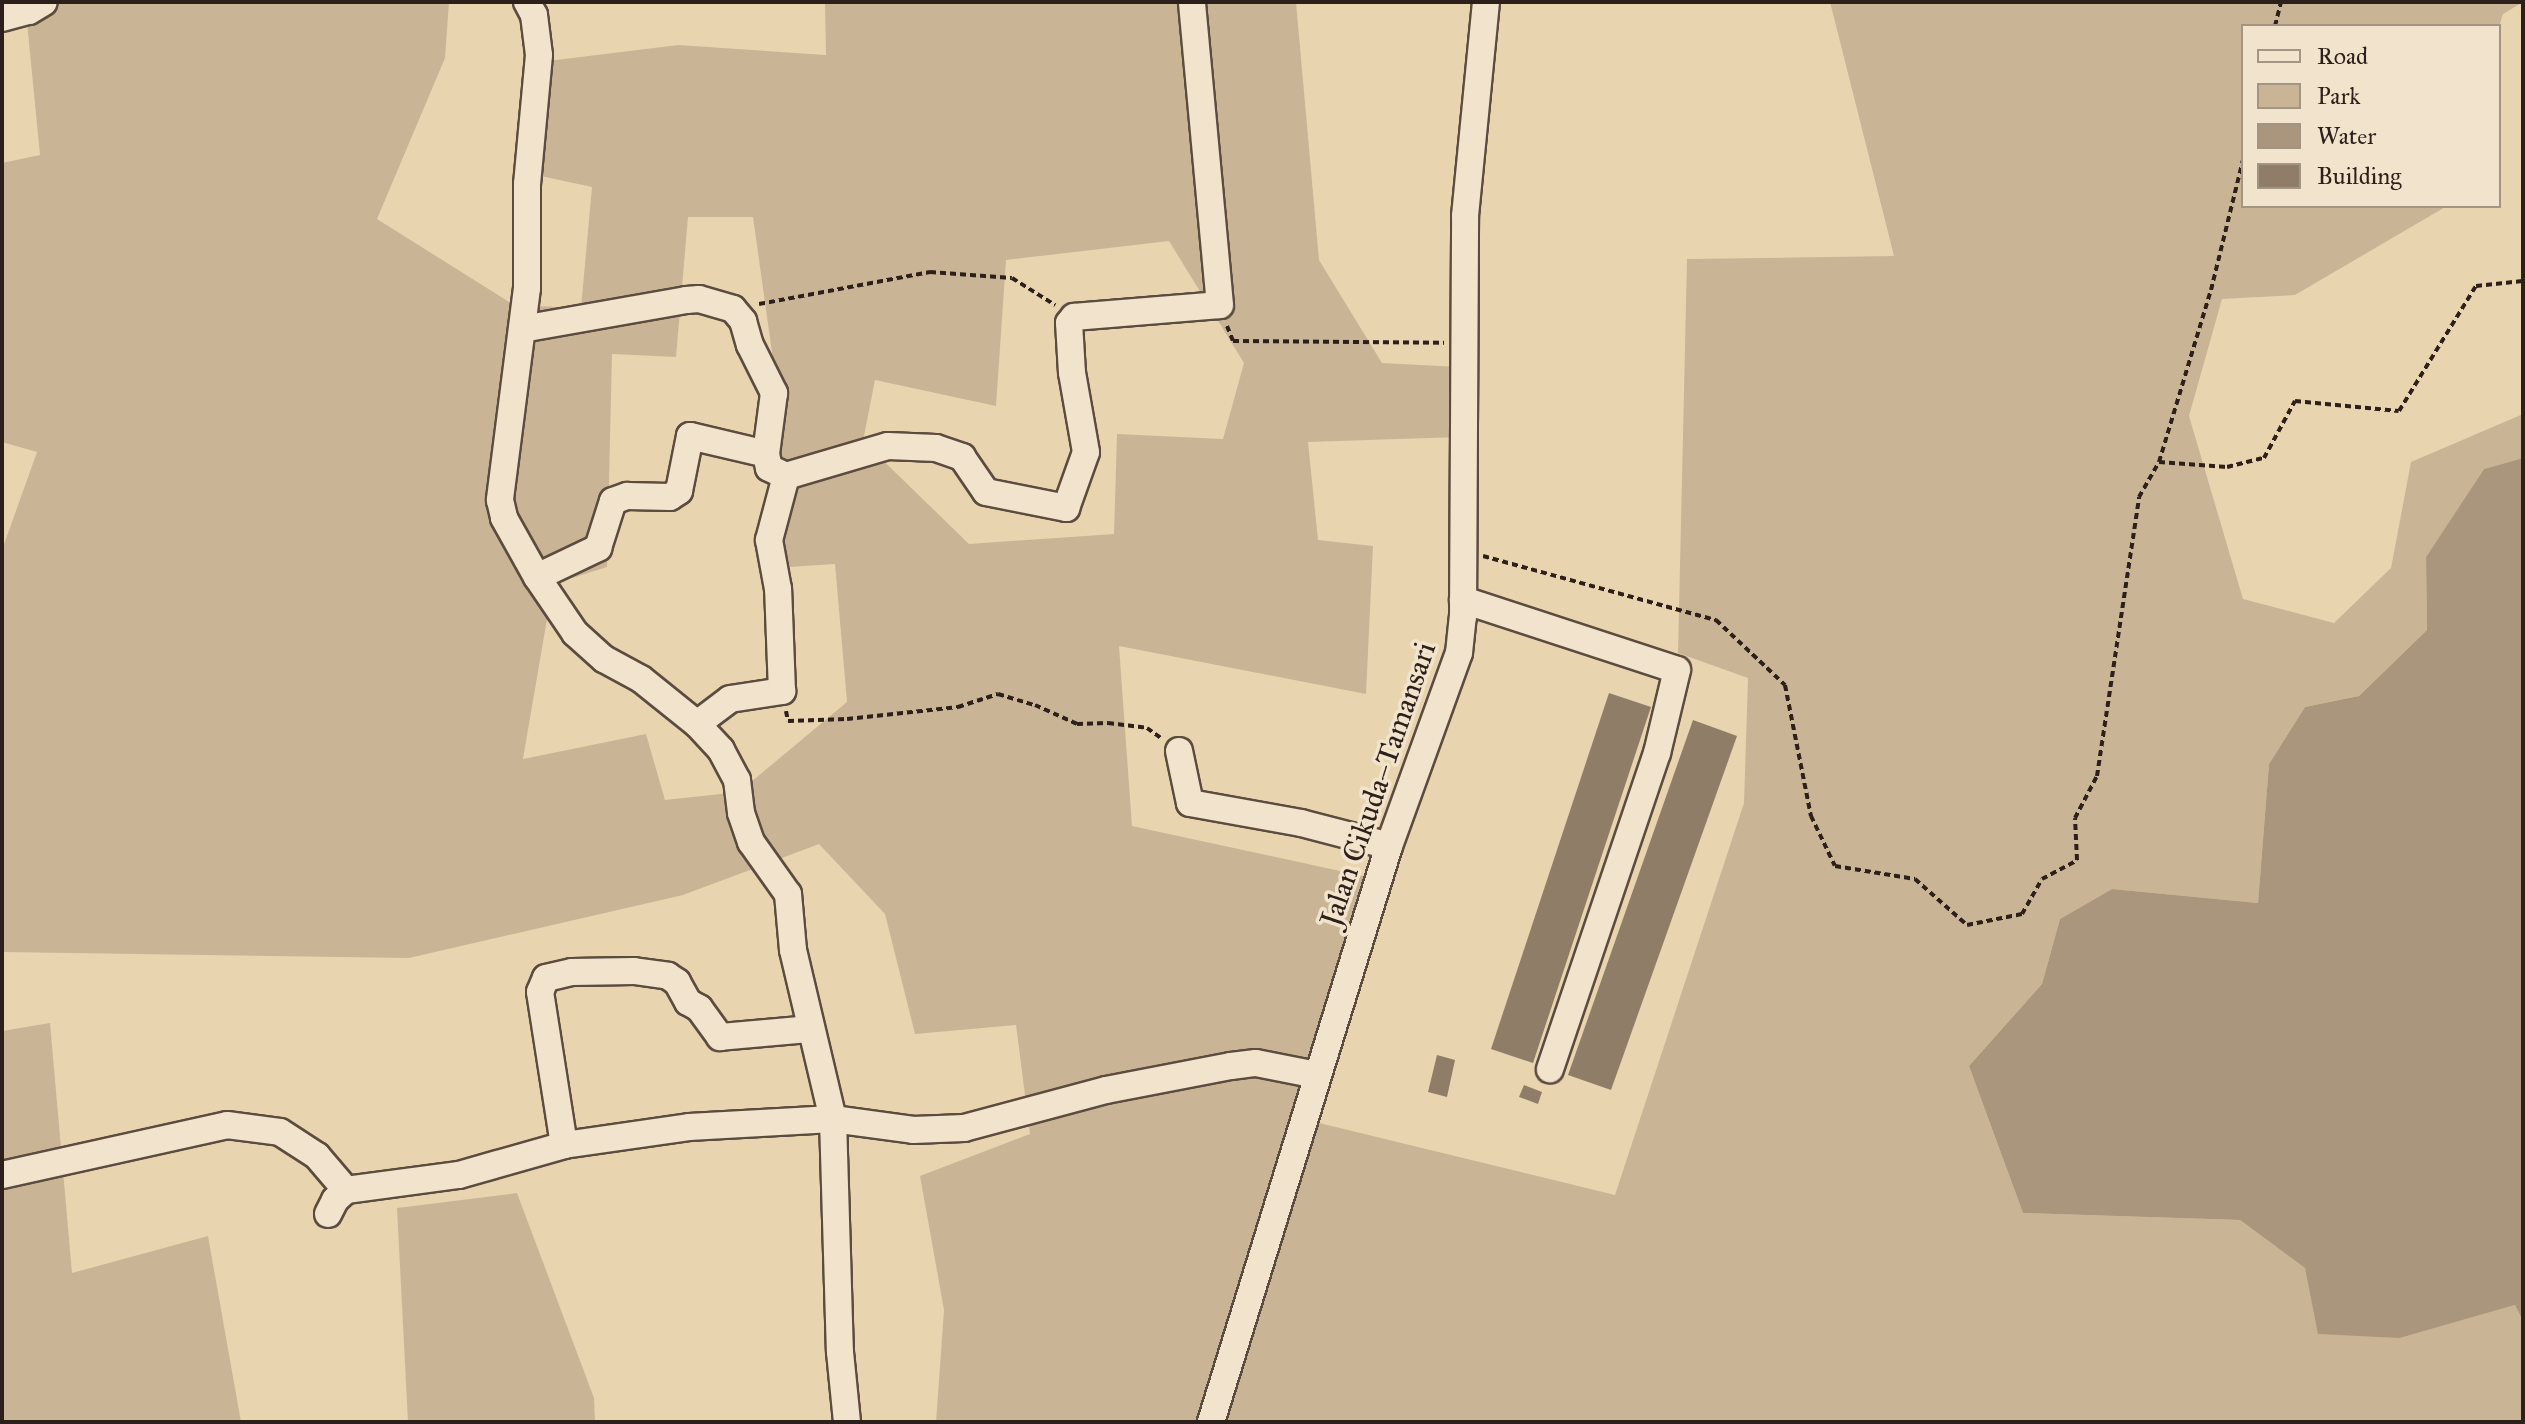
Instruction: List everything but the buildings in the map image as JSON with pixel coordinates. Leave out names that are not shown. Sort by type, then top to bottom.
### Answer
[{"type":"street","points":[[2,18],[29,11],[44,2]]},
{"type":"street","points":[[527,2],[534,15],[539,55],[527,184],[527,288],[500,500],[504,518],[537,577],[575,633],[604,659],[641,679],[697,724],[721,750],[737,780],[741,813],[751,842],[788,894],[793,950],[833,1119],[840,1352],[847,1422]]},
{"type":"street","points":[[522,329],[686,300],[699,299],[733,309],[743,321],[750,345],[774,393],[766,454],[769,468],[786,476],[888,446],[936,448],[962,457],[986,492],[1066,508],[1086,452],[1072,373],[1069,323],[1074,317],[1220,305],[1192,2]]},
{"type":"street","name":"Jalan Cikuda–Tamansari","points":[[1211,1422],[1389,846],[1459,653],[1463,600],[1465,216],[1486,2]]},
{"type":"street","points":[[537,577],[598,548],[613,501],[627,496],[670,497],[679,491],[690,436],[766,454]]},
{"type":"street","points":[[697,724],[730,699],[782,691],[778,589],[769,540],[786,476]]},
{"type":"street","points":[[1463,600],[1677,670],[1657,753],[1550,1069]]},
{"type":"street","points":[[1179,751],[1190,803],[1301,823],[1389,846]]},
{"type":"street","points":[[564,1145],[540,992],[546,978],[572,972],[634,971],[668,976],[677,982],[688,1002],[699,1008],[720,1037],[810,1029]]},
{"type":"street","points":[[328,1214],[335,1200],[346,1190],[459,1175],[564,1145],[689,1127],[833,1119],[913,1130],[964,1128],[1106,1090],[1231,1066],[1256,1063],[1317,1075]]},
{"type":"street","points":[[2,1175],[227,1125],[280,1132],[317,1156],[346,1190]]},
{"type":"path","points":[[2276,24],[2281,2]]},
{"type":"path","points":[[1462,550],[1716,620],[1785,685],[1811,816],[1835,866],[1915,879],[1967,925],[2022,914],[2042,879],[2077,860],[2075,818],[2097,776],[2139,497],[2159,462],[2211,290],[2241,168]]},
{"type":"path","points":[[733,309],[930,272],[1012,278],[1074,317]]},
{"type":"path","points":[[2159,462],[2227,467],[2264,458],[2295,401],[2399,411],[2476,286],[2523,281]]},
{"type":"path","points":[[1220,305],[1233,341],[1464,344]]},
{"type":"path","points":[[782,691],[788,721],[847,719],[958,707],[998,694],[1035,705],[1077,724],[1108,723],[1147,728],[1179,751]]},
{"type":"green space","points":[[25,2],[449,2],[445,58],[377,219],[514,305],[581,308],[592,187],[536,175],[540,62],[678,45],[826,55],[825,2],[1296,2],[1319,260],[1382,363],[1460,367],[1460,437],[1308,442],[1318,540],[1373,546],[1366,694],[1119,646],[1132,826],[1377,879],[1311,1121],[1615,1195],[1744,803],[1748,678],[1678,653],[1687,259],[1894,256],[1830,2],[2523,2],[2503,14],[2500,24],[2241,24],[2241,208],[2444,208],[2295,295],[2222,299],[2189,416],[2243,599],[2334,623],[2391,568],[2411,462],[2523,414],[2523,458],[2484,469],[2426,557],[2427,630],[2359,696],[2305,707],[2269,764],[2258,903],[2112,889],[2060,919],[2042,984],[1969,1066],[2023,1213],[2240,1220],[2400,1338],[2515,1305],[2523,1321],[2523,1422],[936,1422],[944,1310],[920,1176],[1030,1134],[1016,1025],[915,1034],[885,914],[819,844],[683,895],[409,958],[2,952],[2,550],[37,452],[2,442],[2,163],[40,155]],"holes":[[[688,217],[753,217],[783,431],[760,569],[835,564],[847,702],[739,792],[665,800],[646,734],[523,759],[553,584],[607,567],[612,354],[676,357]],[[1169,241],[1244,363],[1223,439],[1117,434],[1114,534],[969,544],[863,441],[875,380],[996,406],[1006,260]]]},
{"type":"green space","points":[[50,1023],[72,1273],[208,1236],[241,1422],[2,1422],[2,1031]]},
{"type":"green space","points":[[517,1193],[594,1398],[595,1422],[408,1422],[397,1208]]},
{"type":"water","points":[[2523,458],[2523,1321],[2515,1305],[2400,1338],[2318,1334],[2305,1268],[2240,1220],[2023,1213],[1969,1066],[2042,984],[2060,919],[2112,889],[2258,903],[2269,764],[2305,707],[2359,696],[2427,630],[2426,557],[2484,469]]}]
